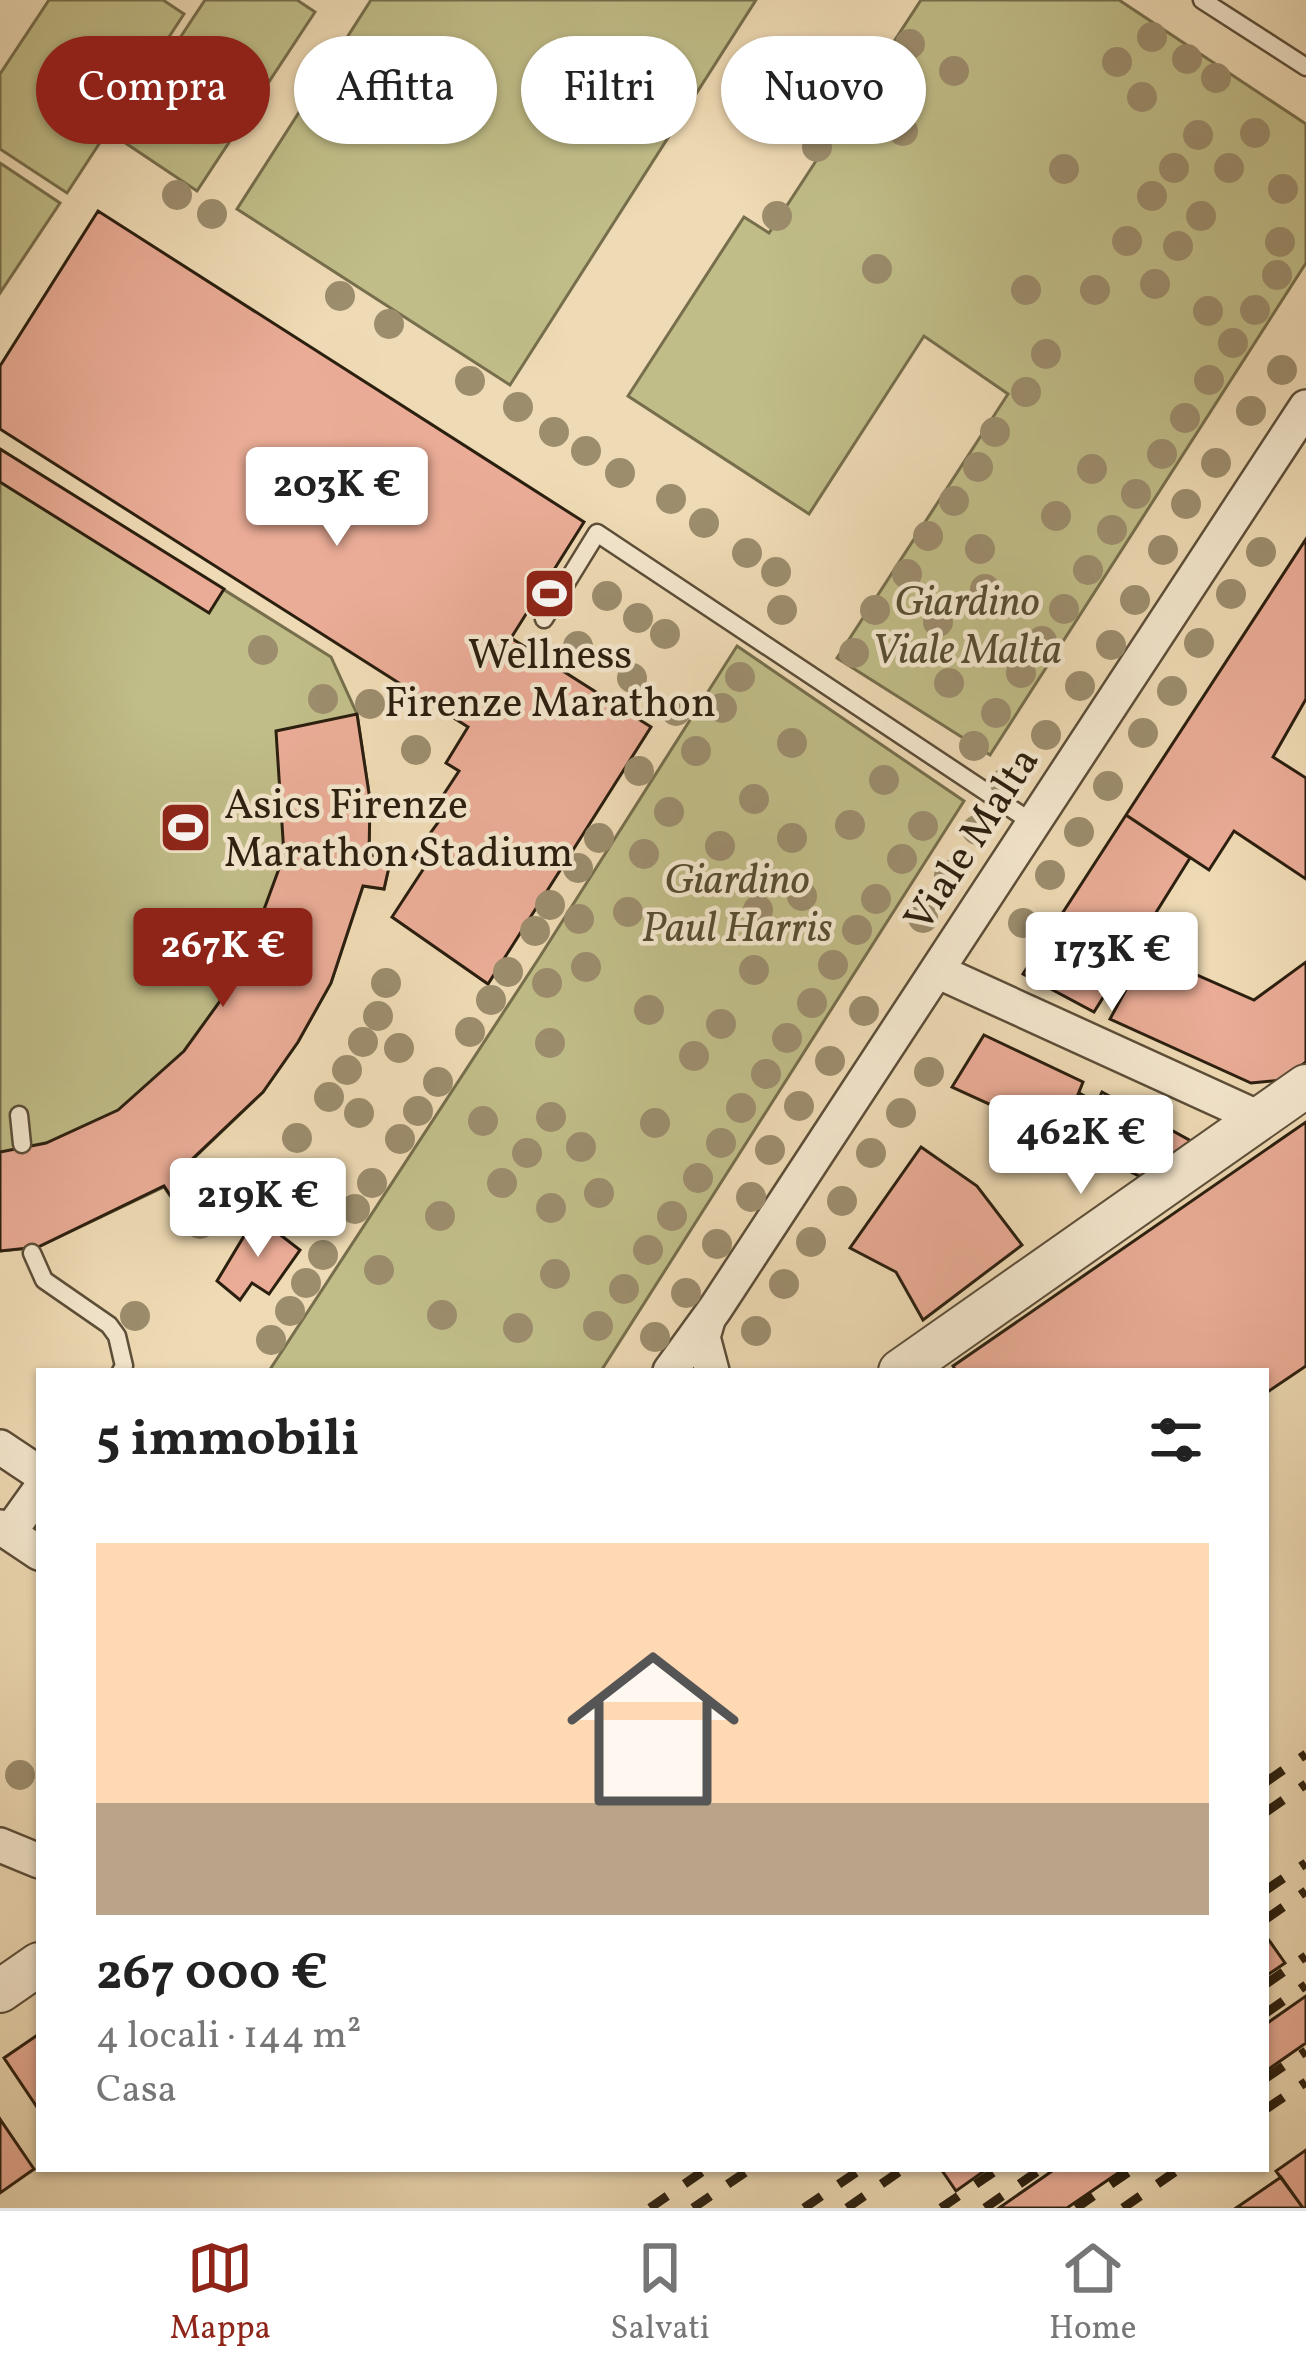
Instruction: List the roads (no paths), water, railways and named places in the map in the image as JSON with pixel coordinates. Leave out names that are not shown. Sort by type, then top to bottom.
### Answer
[{"type":"street","name":"Viale Malta","points":[[672,1368],[1306,407]]},
{"type":"street","points":[[937,971],[1259,1118]]},
{"type":"street","points":[[903,1368],[1306,1086]]},
{"type":"street","points":[[708,1319],[703,1337],[711,1368]]},
{"type":"street","points":[[0,1448],[36,1471]]},
{"type":"street","points":[[36,1495],[3,1536],[36,1552]]},
{"type":"street","points":[[0,1845],[36,1860]]},
{"type":"street","points":[[0,1991],[36,1966]]},
{"type":"lane","points":[[1202,0],[1306,67]]},
{"type":"lane","points":[[544,620],[597,533],[1033,824]]},
{"type":"lane","points":[[20,1115],[22,1144]]},
{"type":"lane","points":[[32,1253],[44,1280],[109,1325],[117,1336],[123,1368]]},
{"type":"railway","points":[[1269,1780],[1306,1754]]},
{"type":"railway","points":[[1269,1810],[1306,1784]]},
{"type":"railway","points":[[1269,1888],[1306,1863]]},
{"type":"railway","points":[[1269,1917],[1306,1891]]},
{"type":"railway","points":[[1269,1982],[1306,1956]]},
{"type":"railway","points":[[1269,2011],[1306,1985]]},
{"type":"railway","points":[[1269,2076],[1306,2051]]},
{"type":"railway","points":[[1269,2107],[1306,2082]]},
{"type":"railway","points":[[650,2208],[702,2172]]},
{"type":"railway","points":[[693,2208],[746,2172]]},
{"type":"railway","points":[[804,2208],[857,2172]]},
{"type":"railway","points":[[847,2208],[899,2172]]},
{"type":"railway","points":[[941,2208],[994,2172]]},
{"type":"railway","points":[[985,2208],[1037,2172]]},
{"type":"railway","points":[[1076,2208],[1129,2172]]},
{"type":"railway","points":[[1123,2208],[1175,2172]]},
{"type":"place","name":"Wellness Firenze Marathon","points":[[550,594]]},
{"type":"place","name":"Asics Firenze Marathon Stadium","points":[[185,827]]},
{"type":"park label","name":"Giardino Viale Malta","points":[[967,624]]},
{"type":"park label","name":"Giardino Paul Harris","points":[[737,902]]}]
